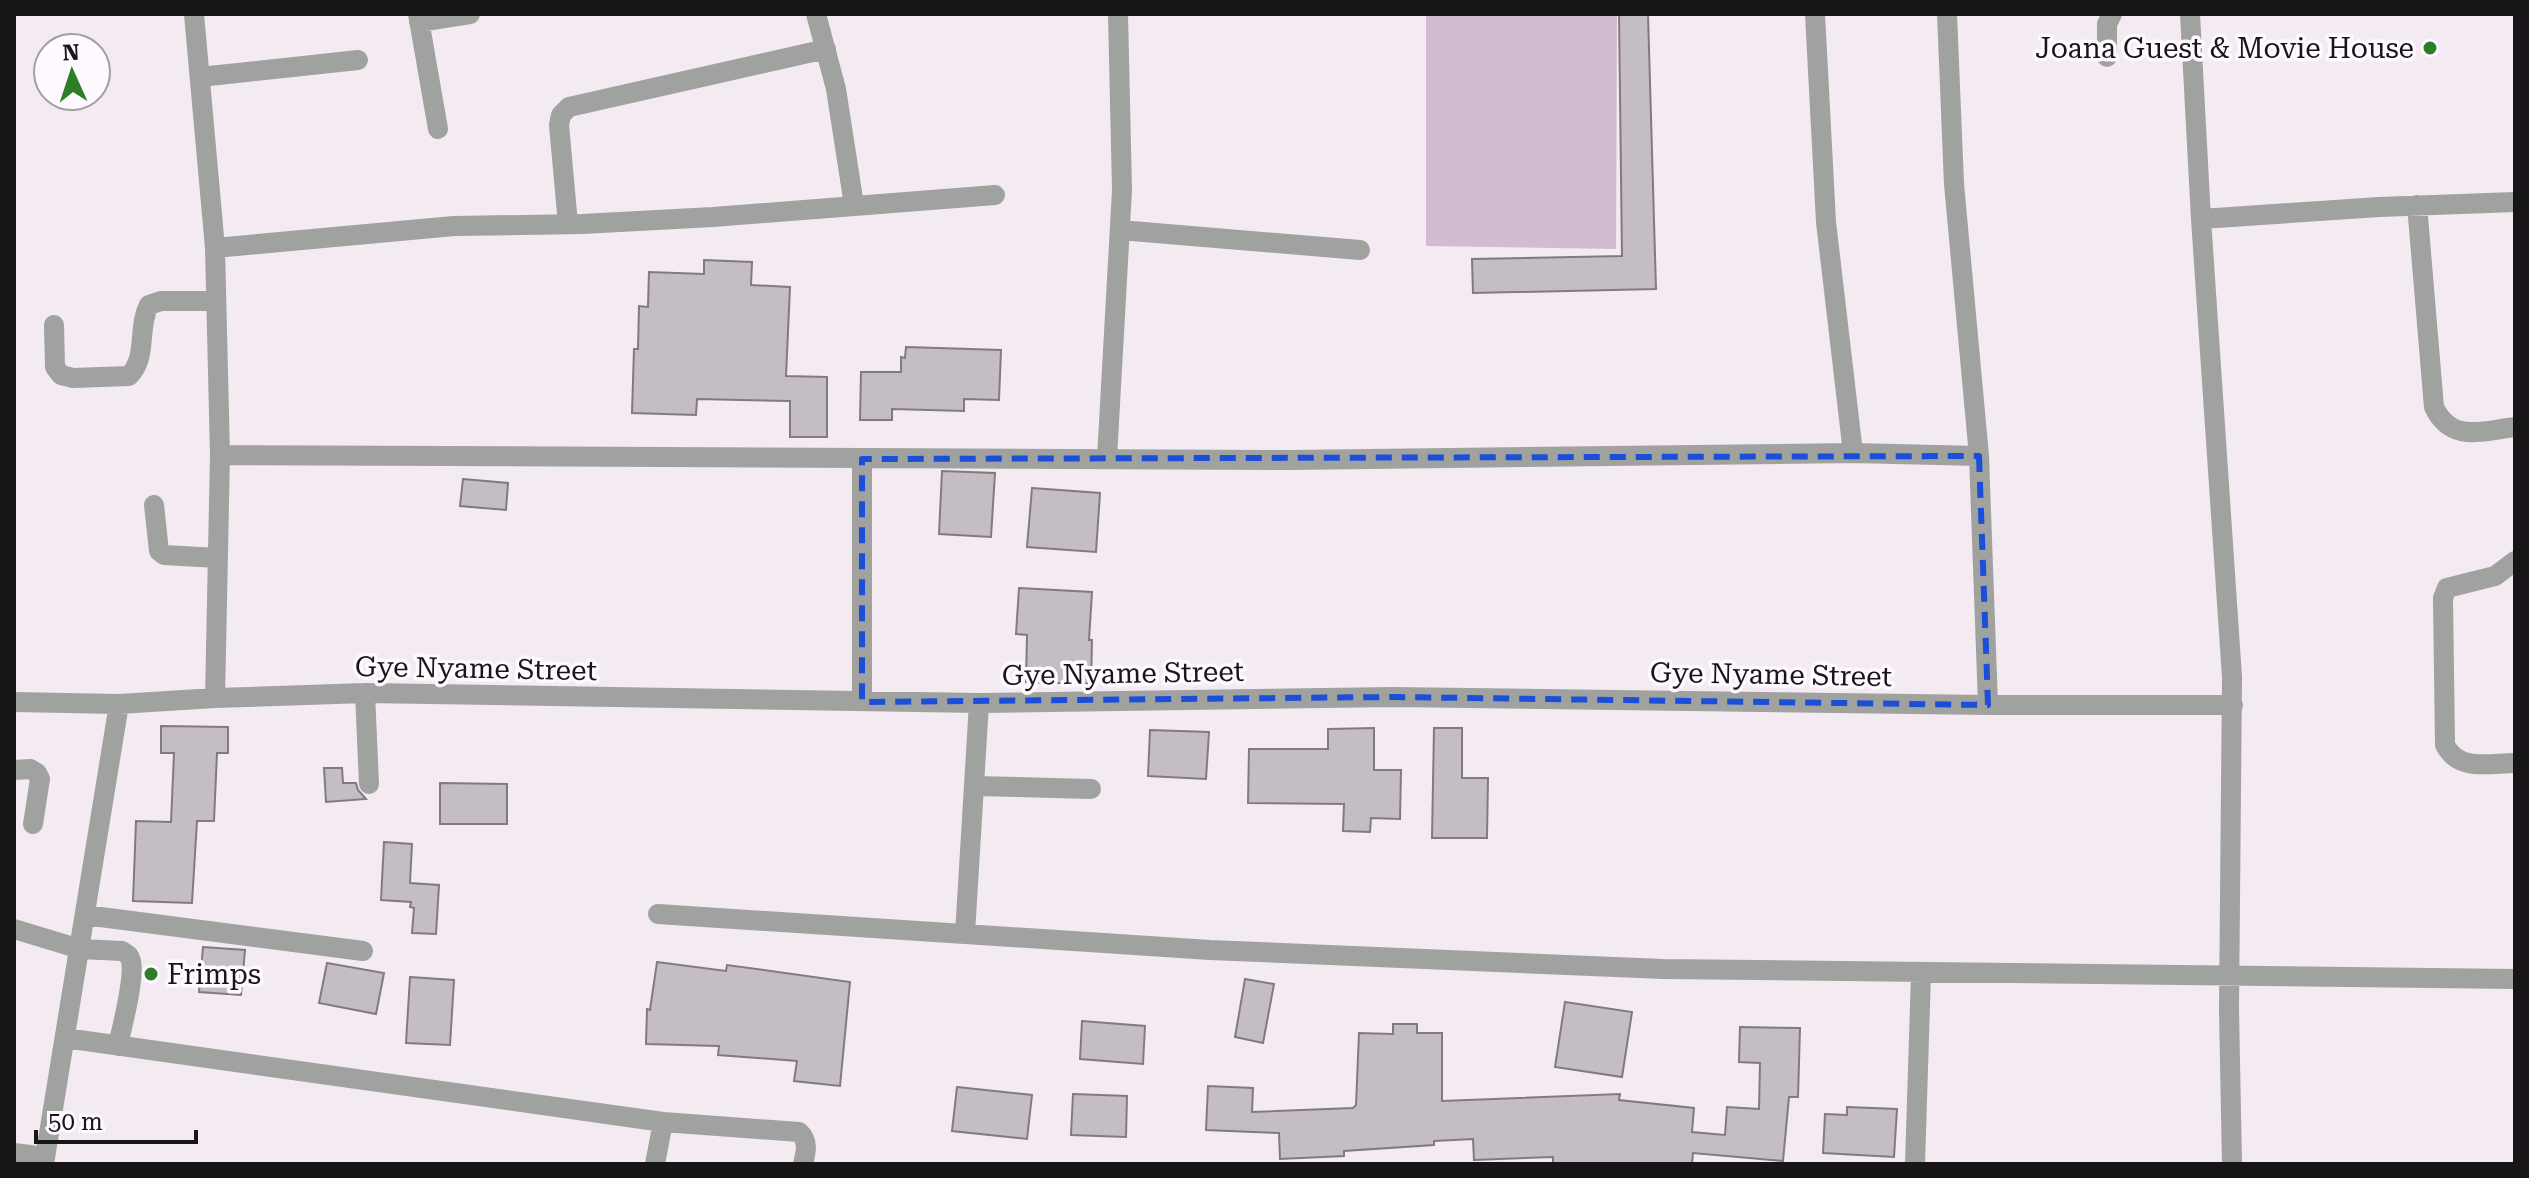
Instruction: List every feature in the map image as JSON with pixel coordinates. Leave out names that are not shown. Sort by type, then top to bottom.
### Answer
[{"type":"street","points":[[194,14],[215,248],[220,455],[215,698]]},
{"type":"street","points":[[438,129],[418,18],[470,14]]},
{"type":"street","points":[[816,14],[836,89],[854,205]]},
{"type":"street","points":[[1107,458],[1122,190],[1118,14]]},
{"type":"street","points":[[1815,14],[1826,222],[1853,453]]},
{"type":"street","points":[[1947,14],[1954,184],[1979,456],[1988,705]]},
{"type":"street","points":[[2107,57],[2107,24],[2112,14]]},
{"type":"street","points":[[2190,14],[2233,705],[2229,976],[2232,1164]]},
{"type":"street","points":[[568,224],[559,125],[561,115],[569,107],[826,49]]},
{"type":"street","points":[[200,77],[358,60]]},
{"type":"street","points":[[215,248],[454,226],[568,224],[756,214],[995,195]]},
{"type":"street","points":[[2201,219],[2515,202]]},
{"type":"street","points":[[2417,205],[2434,407],[2441,422],[2455,431],[2515,427]]},
{"type":"street","points":[[1120,230],[1360,250]]},
{"type":"street","points":[[54,325],[55,367],[61,375],[73,378],[129,376],[138,367],[144,315],[149,305],[161,301],[216,301]]},
{"type":"street","points":[[220,455],[1291,460],[1853,453],[1979,456]]},
{"type":"street","points":[[862,459],[862,702]]},
{"type":"street","points":[[154,505],[159,551],[164,555],[218,558]]},
{"type":"street","points":[[2515,561],[2495,576],[2447,588],[2444,592],[2445,745],[2451,756],[2463,764],[2515,763]]},
{"type":"street","points":[[365,693],[369,784]]},
{"type":"street","name":"Gye Nyame Street","points":[[14,702],[119,704],[365,693],[979,703],[1393,697],[2233,705]]},
{"type":"street","points":[[965,934],[979,703]]},
{"type":"street","points":[[14,1153],[45,1160],[119,704]]},
{"type":"street","points":[[14,770],[30,769],[40,779],[33,824]]},
{"type":"street","points":[[975,786],[1091,789]]},
{"type":"street","points":[[658,914],[1453,962],[1921,974],[2515,979]]},
{"type":"street","points":[[85,915],[363,951]]},
{"type":"street","points":[[14,929],[80,949],[122,951],[128,955],[131,962],[118,1046]]},
{"type":"street","points":[[1915,1164],[1921,974]]},
{"type":"street","points":[[65,1038],[663,1122],[799,1132],[805,1137],[803,1164]]},
{"type":"street","points":[[655,1164],[663,1122]]},
{"type":"highlighted area","points":[[1979,456],[1988,705],[1393,697],[862,702],[862,459]]},
{"type":"shaded area","points":[[1426,14],[1617,14],[1616,249],[1426,246]]},
{"type":"building","points":[[1619,14],[1648,14],[1656,289],[1473,293],[1472,259],[1622,256]]},
{"type":"building","points":[[704,260],[752,262],[751,285],[790,287],[786,376],[827,377],[827,437],[790,437],[790,401],[697,399],[696,415],[632,413],[639,306],[648,307],[649,272],[704,274]]},
{"type":"building","points":[[906,347],[1001,350],[999,400],[964,399],[964,411],[892,409],[892,420],[860,420],[861,372],[901,372],[901,357],[905,358]]},
{"type":"building","points":[[942,471],[995,473],[991,537],[939,534]]},
{"type":"building","points":[[463,479],[508,483],[506,510],[460,506]]},
{"type":"building","points":[[1032,488],[1100,493],[1096,552],[1027,547]]},
{"type":"building","points":[[1019,588],[1092,592],[1089,640],[1092,640],[1091,684],[1026,682],[1027,635],[1016,634]]},
{"type":"building","points":[[161,726],[228,727],[228,753],[217,753],[214,821],[197,821],[192,903],[133,901],[136,821],[171,822],[174,753],[161,753]]},
{"type":"building","points":[[1374,728],[1374,770],[1401,770],[1400,819],[1371,818],[1370,832],[1343,831],[1344,804],[1248,803],[1249,749],[1328,749],[1328,729]]},
{"type":"building","points":[[1434,728],[1462,728],[1462,778],[1488,778],[1487,838],[1432,838]]},
{"type":"building","points":[[1150,730],[1209,732],[1206,779],[1148,776]]},
{"type":"building","points":[[324,768],[342,768],[343,783],[356,783],[366,799],[326,802]]},
{"type":"building","points":[[440,783],[507,784],[507,824],[440,824]]},
{"type":"building","points":[[384,842],[412,844],[410,883],[439,885],[436,934],[412,933],[414,908],[410,907],[411,902],[381,900]]},
{"type":"building","points":[[203,947],[245,950],[241,995],[199,992]]},
{"type":"building","points":[[657,962],[726,971],[727,965],[850,982],[840,1086],[794,1081],[797,1061],[718,1055],[719,1046],[646,1044],[647,1009],[650,1010]]},
{"type":"building","points":[[327,963],[384,973],[376,1014],[319,1003]]},
{"type":"building","points":[[410,977],[454,980],[450,1045],[406,1043]]},
{"type":"building","points":[[1245,979],[1274,984],[1263,1043],[1235,1037]]},
{"type":"building","points":[[1565,1002],[1632,1012],[1622,1077],[1555,1067]]},
{"type":"building","points":[[1082,1021],[1145,1026],[1143,1064],[1080,1059]]},
{"type":"building","points":[[1393,1024],[1417,1024],[1417,1033],[1442,1033],[1442,1101],[1620,1094],[1619,1100],[1694,1108],[1692,1132],[1725,1135],[1727,1107],[1759,1109],[1760,1063],[1739,1062],[1740,1027],[1800,1028],[1798,1097],[1789,1097],[1783,1161],[1693,1153],[1692,1164],[1553,1164],[1553,1157],[1474,1160],[1473,1139],[1344,1151],[1344,1156],[1280,1159],[1279,1133],[1206,1130],[1208,1086],[1253,1088],[1252,1112],[1353,1108],[1356,1105],[1359,1033],[1393,1034]]},
{"type":"building","points":[[957,1087],[1032,1095],[1027,1139],[952,1131]]},
{"type":"building","points":[[1073,1094],[1127,1096],[1126,1137],[1071,1135]]},
{"type":"building","points":[[1847,1107],[1897,1109],[1894,1157],[1823,1153],[1825,1114],[1847,1115]]},
{"type":"place","name":"Joana Guest & Movie House","points":[[2430,48]]},
{"type":"place","name":"Frimps","points":[[151,974]]}]
